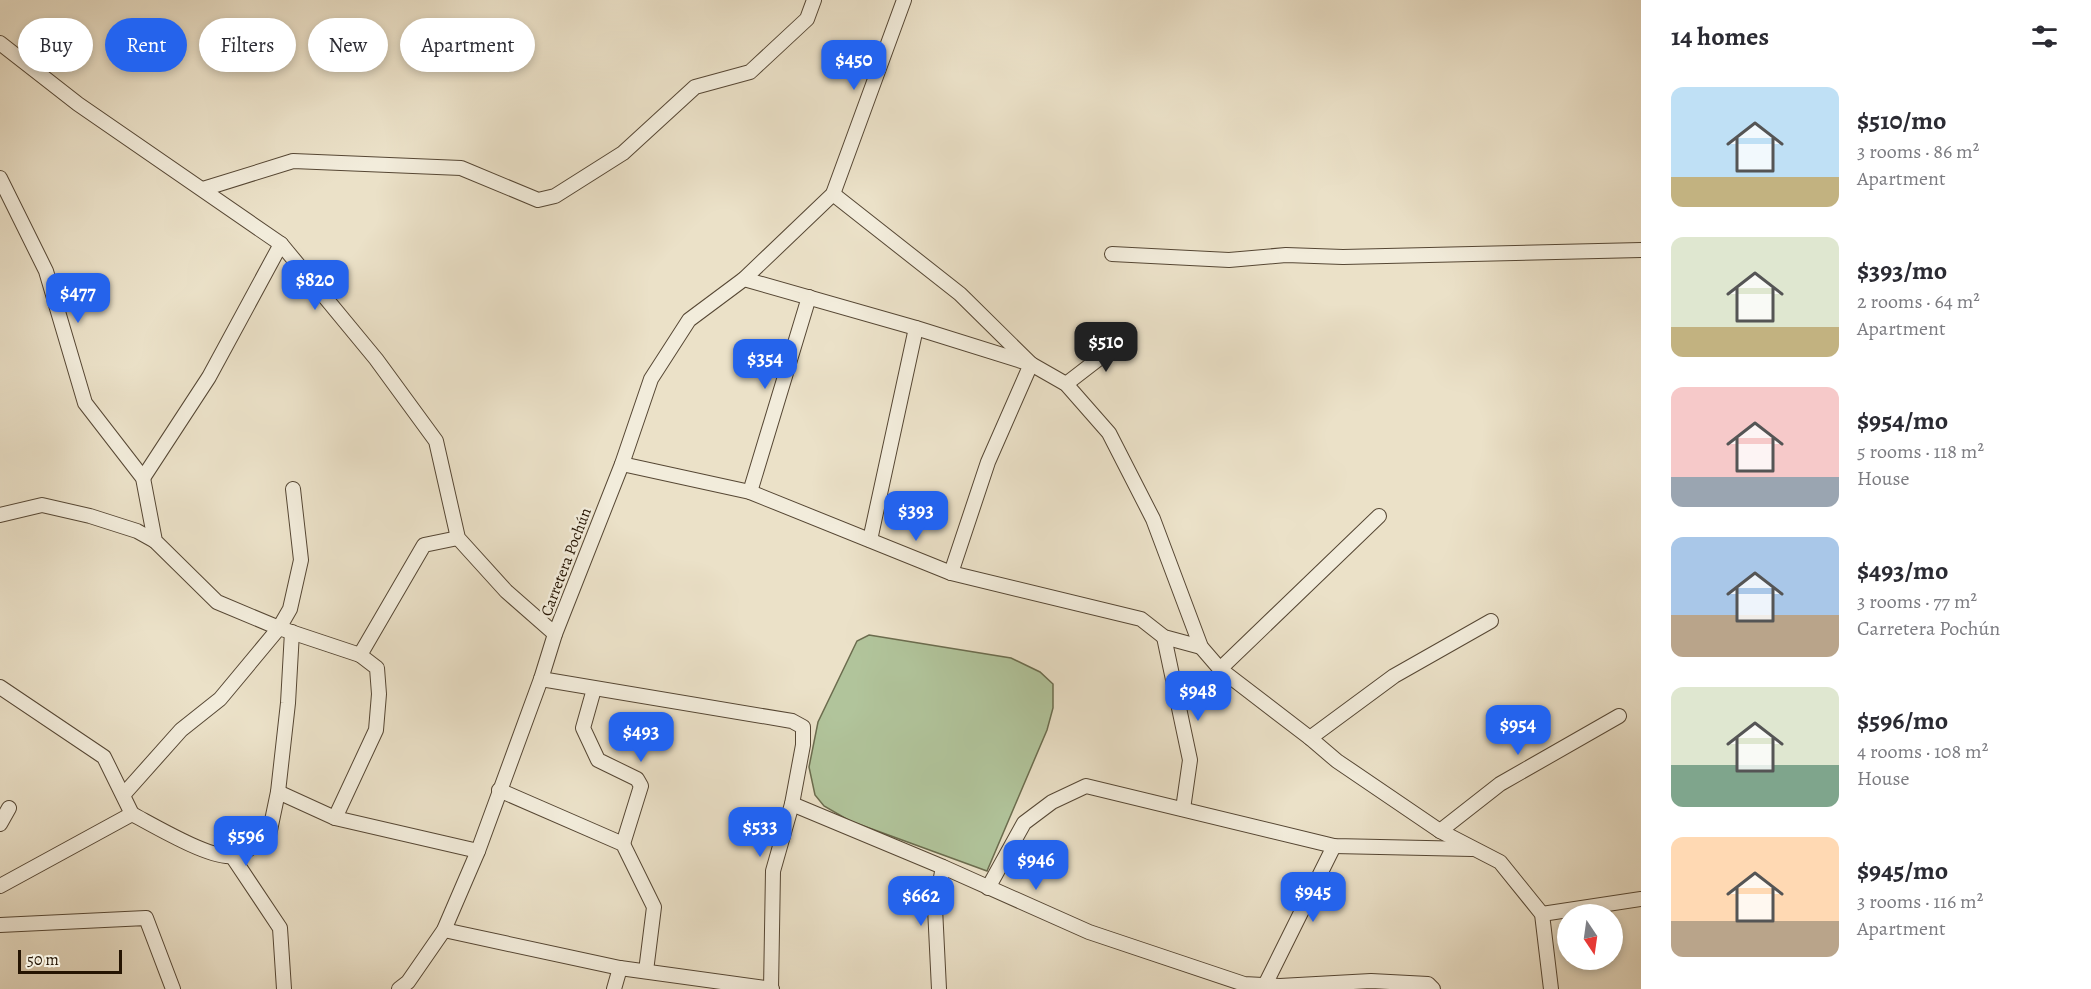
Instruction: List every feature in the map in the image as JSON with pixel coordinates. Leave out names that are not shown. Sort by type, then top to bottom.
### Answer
[{"type":"street","points":[[203,189],[293,161],[461,168],[538,200],[555,196],[623,153],[695,87],[750,72],[807,19],[814,0]]},
{"type":"street","points":[[904,0],[832,194],[960,294],[1030,364]]},
{"type":"street","points":[[0,43],[78,104],[281,244],[376,359],[436,441],[458,538],[506,591],[555,634]]},
{"type":"street","points":[[0,178],[46,271],[85,403],[143,478],[155,541]]},
{"type":"street","name":"Carretera Pochún","points":[[408,987],[444,930],[478,851],[541,679],[555,634],[622,464],[651,379],[689,320],[744,279],[832,194]]},
{"type":"street","points":[[143,478],[209,377],[281,244]]},
{"type":"street","points":[[1112,254],[1228,260],[1286,255],[1343,257],[1641,250]]},
{"type":"street","points":[[744,279],[916,328],[1030,364],[1066,384],[1109,433],[1153,519],[1201,647],[1220,669],[1337,761],[1440,831],[1500,862],[1542,914],[1551,989]]},
{"type":"street","points":[[750,492],[809,297]]},
{"type":"street","points":[[870,540],[916,328]]},
{"type":"street","points":[[1066,384],[1127,337]]},
{"type":"street","points":[[951,573],[988,462],[1030,364]]},
{"type":"street","points":[[622,464],[750,492],[951,573],[1141,619],[1164,637],[1201,647]]},
{"type":"street","points":[[0,687],[104,757],[132,814],[211,853],[231,856],[269,835],[279,792],[288,703],[286,630],[301,561],[293,489]]},
{"type":"street","points":[[0,515],[42,505],[90,516],[137,531],[155,541],[217,602],[286,630],[360,655],[377,668],[380,694],[376,730],[335,818]]},
{"type":"street","points":[[1220,669],[1379,516]]},
{"type":"street","points":[[360,655],[424,545],[458,538]]},
{"type":"street","points":[[1310,738],[1394,676],[1491,621]]},
{"type":"street","points":[[124,794],[181,730],[220,699],[286,630]]},
{"type":"street","points":[[1164,637],[1190,760],[1183,809]]},
{"type":"street","points":[[444,930],[620,968],[771,989],[773,871],[792,804],[803,745],[803,727],[792,721],[541,679]]},
{"type":"street","points":[[594,689],[584,728],[598,760],[637,779],[641,786],[623,844]]},
{"type":"street","points":[[1440,831],[1500,784],[1619,716]]},
{"type":"street","points":[[988,888],[1024,823],[1052,802],[1086,786],[1334,846],[1475,849]]},
{"type":"street","points":[[499,790],[623,844],[654,907],[646,970]]},
{"type":"street","points":[[279,792],[335,818],[478,851]]},
{"type":"street","points":[[792,804],[943,867],[1089,932],[1243,986],[1428,984],[1433,989]]},
{"type":"street","points":[[0,824],[9,808]]},
{"type":"street","points":[[0,886],[132,814]]},
{"type":"street","points":[[1265,985],[1334,846]]},
{"type":"street","points":[[231,856],[280,928],[284,989]]},
{"type":"street","points":[[939,989],[935,908],[943,867]]},
{"type":"street","points":[[1542,914],[1641,899]]},
{"type":"street","points":[[0,925],[146,918],[173,989]]},
{"type":"street","points":[[614,989],[620,968]]},
{"type":"green space","points":[[869,635],[1011,658],[1040,672],[1053,684],[1053,708],[1047,730],[987,871],[850,821],[824,806],[815,795],[809,767],[818,722],[857,641]]}]
